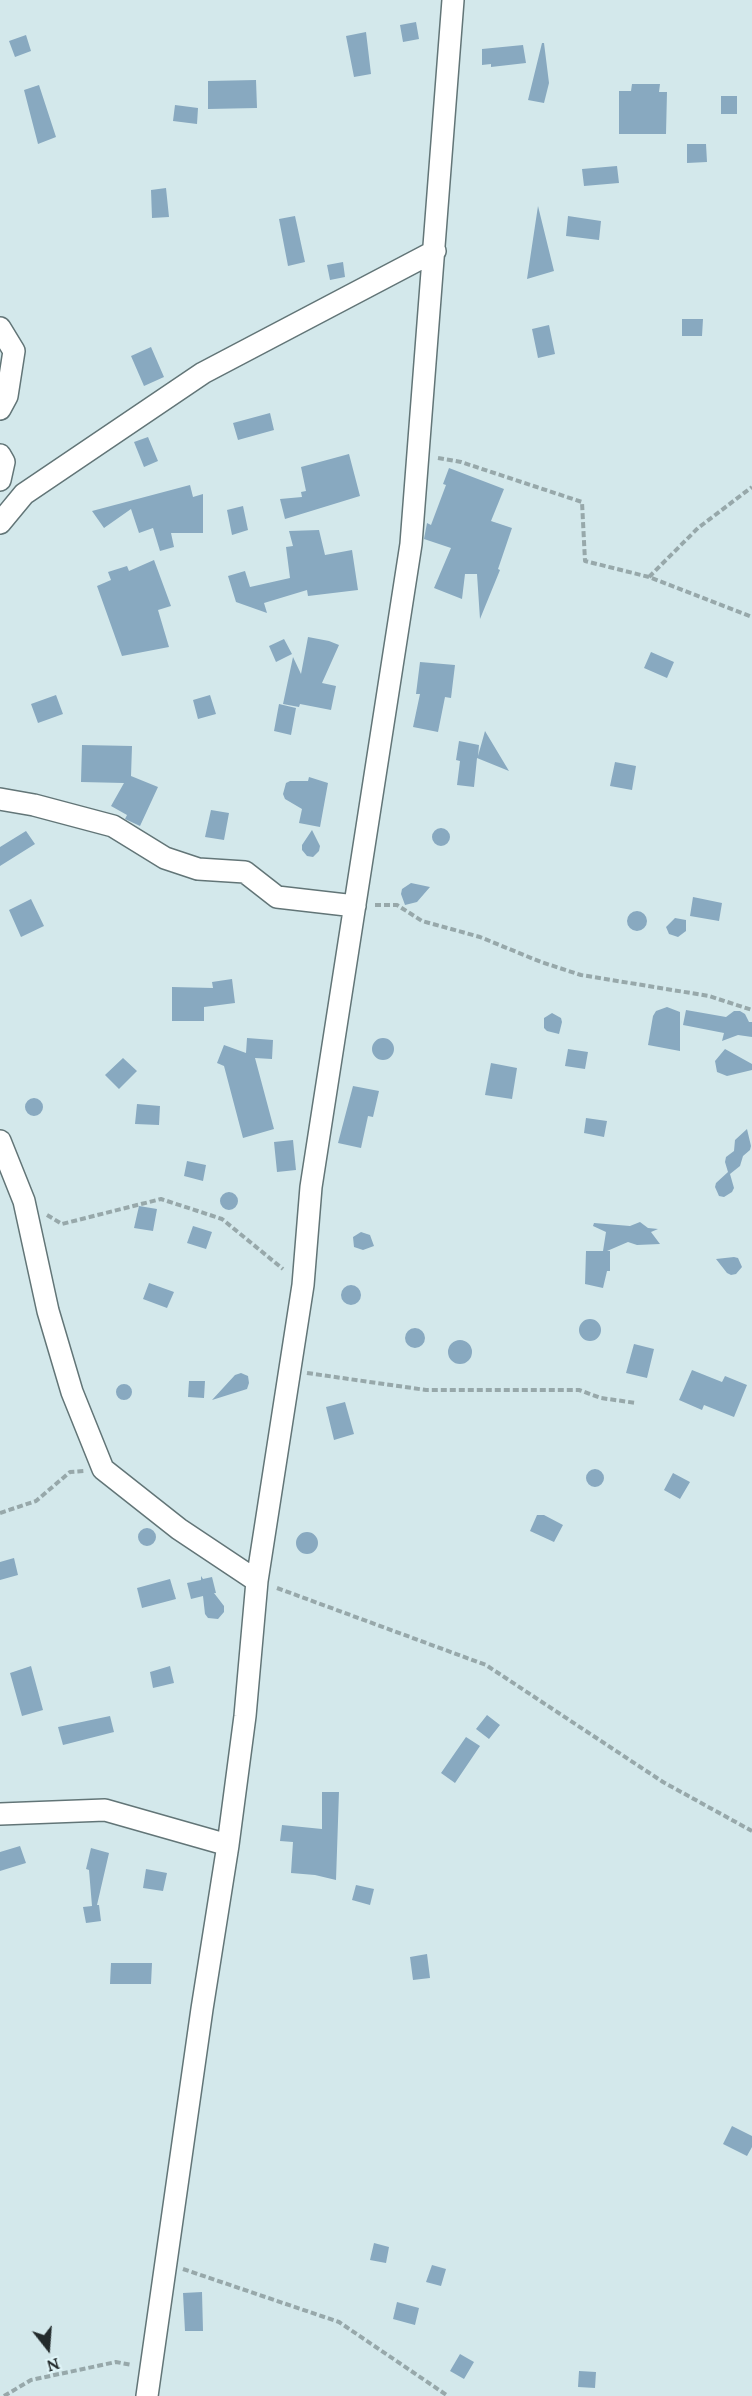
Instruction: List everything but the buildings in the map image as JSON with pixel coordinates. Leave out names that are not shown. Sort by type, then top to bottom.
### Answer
[{"type":"street","points":[[147,2396],[202,2009],[228,1845],[245,1716],[257,1581],[303,1285],[311,1187],[411,544],[453,0]]},
{"type":"street","points":[[0,523],[24,494],[203,373],[435,252]]},
{"type":"street","points":[[0,328],[14,351],[7,396],[0,409]]},
{"type":"street","points":[[0,455],[4,462],[0,480]]},
{"type":"street","points":[[0,799],[34,805],[113,826],[165,858],[198,869],[245,872],[277,897],[355,906]]},
{"type":"street","points":[[0,1142],[24,1201],[48,1311],[72,1392],[103,1469],[179,1529],[257,1581]]},
{"type":"street","points":[[0,1814],[105,1810],[228,1845]]},
{"type":"path","points":[[419,455],[461,462],[582,502],[585,561],[649,577],[752,617]]},
{"type":"path","points":[[649,577],[698,528],[752,487]]},
{"type":"path","points":[[355,906],[396,905],[422,921],[480,937],[580,975],[709,996],[752,1010]]},
{"type":"path","points":[[24,1201],[62,1224],[161,1199],[222,1219],[303,1285]]},
{"type":"path","points":[[289,1371],[426,1390],[579,1390],[601,1398],[636,1403]]},
{"type":"path","points":[[0,1513],[36,1501],[70,1472],[103,1469]]},
{"type":"path","points":[[257,1581],[486,1665],[663,1782],[752,1831]]},
{"type":"path","points":[[166,2269],[172,2265],[339,2322],[448,2396]]},
{"type":"path","points":[[4,2396],[31,2380],[116,2362],[150,2368]]}]
